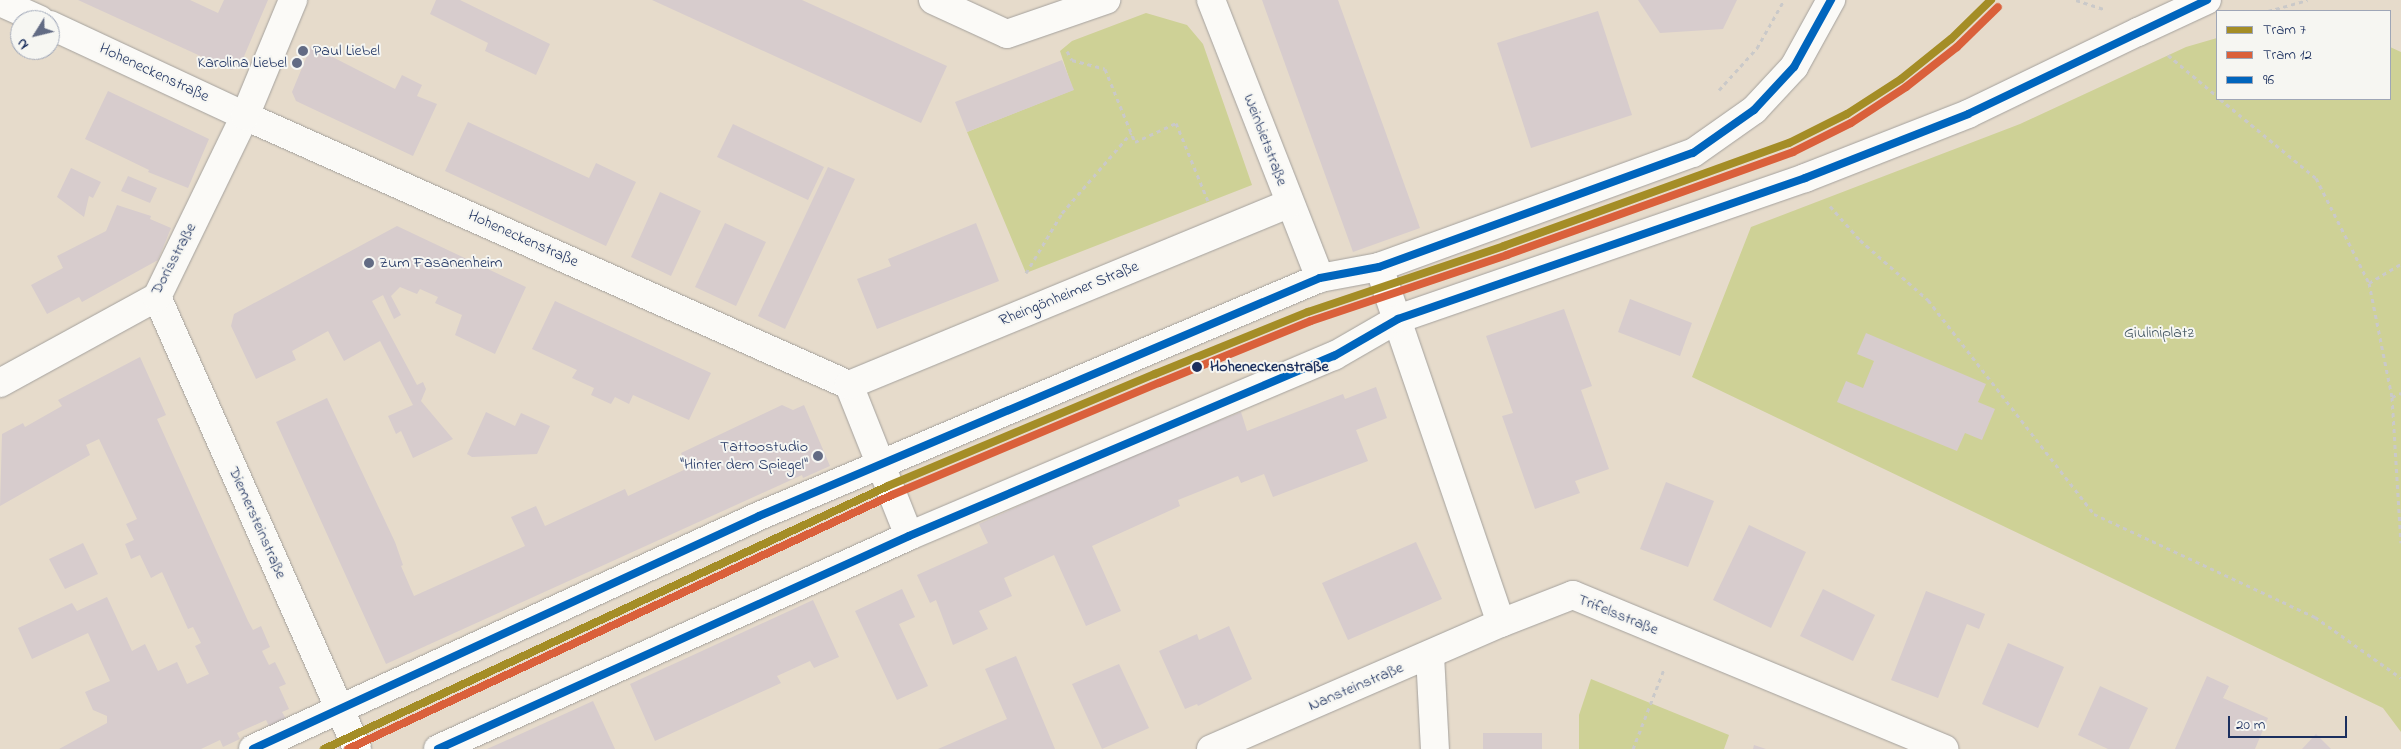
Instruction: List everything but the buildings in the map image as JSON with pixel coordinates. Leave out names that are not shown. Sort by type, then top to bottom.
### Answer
[{"type":"street","name":"Dorisstraße","points":[[0,382],[157,298],[245,116],[293,0]]},
{"type":"street","points":[[933,0],[1006,34],[1106,0]]},
{"type":"street","name":"Weinbietstraße","points":[[1211,0],[1289,204],[1320,278]]},
{"type":"street","points":[[252,749],[759,516],[1320,278],[1379,267],[1694,152],[1754,110],[1794,67],[1831,0]]},
{"type":"street","points":[[438,749],[909,536],[1334,356],[1398,319],[1805,178],[1968,114],[2207,0]]},
{"type":"street","points":[[0,2],[18,10]]},
{"type":"street","name":"Hoheneckenstraße","points":[[60,30],[245,116],[849,385]]},
{"type":"street","name":"Rheingönheimer Straße","points":[[849,385],[1289,204]]},
{"type":"street","points":[[1379,267],[1501,623]]},
{"type":"street","name":"Diemersteinstraße","points":[[157,298],[357,749]]},
{"type":"street","points":[[849,385],[879,466],[909,536]]},
{"type":"street","name":"Trifelsstraße","points":[[1501,623],[1573,595],[1944,749]]},
{"type":"street","name":"Nansteinstraße","points":[[1210,749],[1501,623]]},
{"type":"street","points":[[1430,655],[1435,749]]},
{"type":"path","points":[[1714,95],[1757,48],[1784,0]]},
{"type":"path","points":[[2272,10],[2308,0]]},
{"type":"path","points":[[1052,18],[1072,60],[1105,69],[1135,142],[1176,122],[1221,232]]},
{"type":"path","points":[[2160,49],[2216,95]]},
{"type":"path","points":[[2221,100],[2316,178],[2368,283],[2392,397],[2401,543]]},
{"type":"path","points":[[1026,273],[1062,213],[1131,134]]},
{"type":"path","points":[[1805,178],[1860,240],[1928,300],[2094,514],[2315,617],[2401,678]]},
{"type":"path","points":[[2368,283],[2401,264]]},
{"type":"path","points":[[2392,397],[2401,393]]},
{"type":"path","points":[[1633,749],[1677,639]]},
{"type":"green space","points":[[1146,13],[1187,25],[1203,44],[1252,185],[1026,273],[967,132],[1073,90],[1060,51],[1072,41]]},
{"type":"green space","name":"Giuliniplatz","points":[[2216,38],[2216,100],[2391,100],[2391,47],[2401,52],[2401,732],[2383,708],[1692,377],[1751,227],[2020,124],[2186,47]]},
{"type":"green space","points":[[1591,679],[1729,735],[1724,749],[1579,749],[1579,715]]},
{"type":"tram line","name":"7","points":[[324,749],[888,486],[1155,374],[1308,312],[1504,246],[1789,143],[1847,114],[1901,79],[1951,39],[1991,0]]},
{"type":"tram line","name":"12","points":[[348,749],[892,495],[1159,383],[1311,321],[1507,255],[1793,152],[1851,123],[1906,87],[1957,47],[1998,7]]},
{"type":"transit line","name":"96","points":[[253,749],[759,516],[1320,278],[1379,267],[1693,153],[1754,110],[1794,67],[1831,0]]},
{"type":"transit line","name":"96","points":[[438,749],[909,536],[1334,356],[1398,319],[1805,178],[1968,114],[2207,0]]},
{"type":"place","name":"Paul Liebel","points":[[303,51]]},
{"type":"place","name":"Karolina Liebel","points":[[297,63]]},
{"type":"place","name":"Zum Fasanenheim","points":[[369,263]]},
{"type":"place","name":"Hoheneckenstraße","points":[[1197,367]]},
{"type":"place","name":"Tattoostudio \"Hinter dem Spiegel\"","points":[[818,456]]}]
